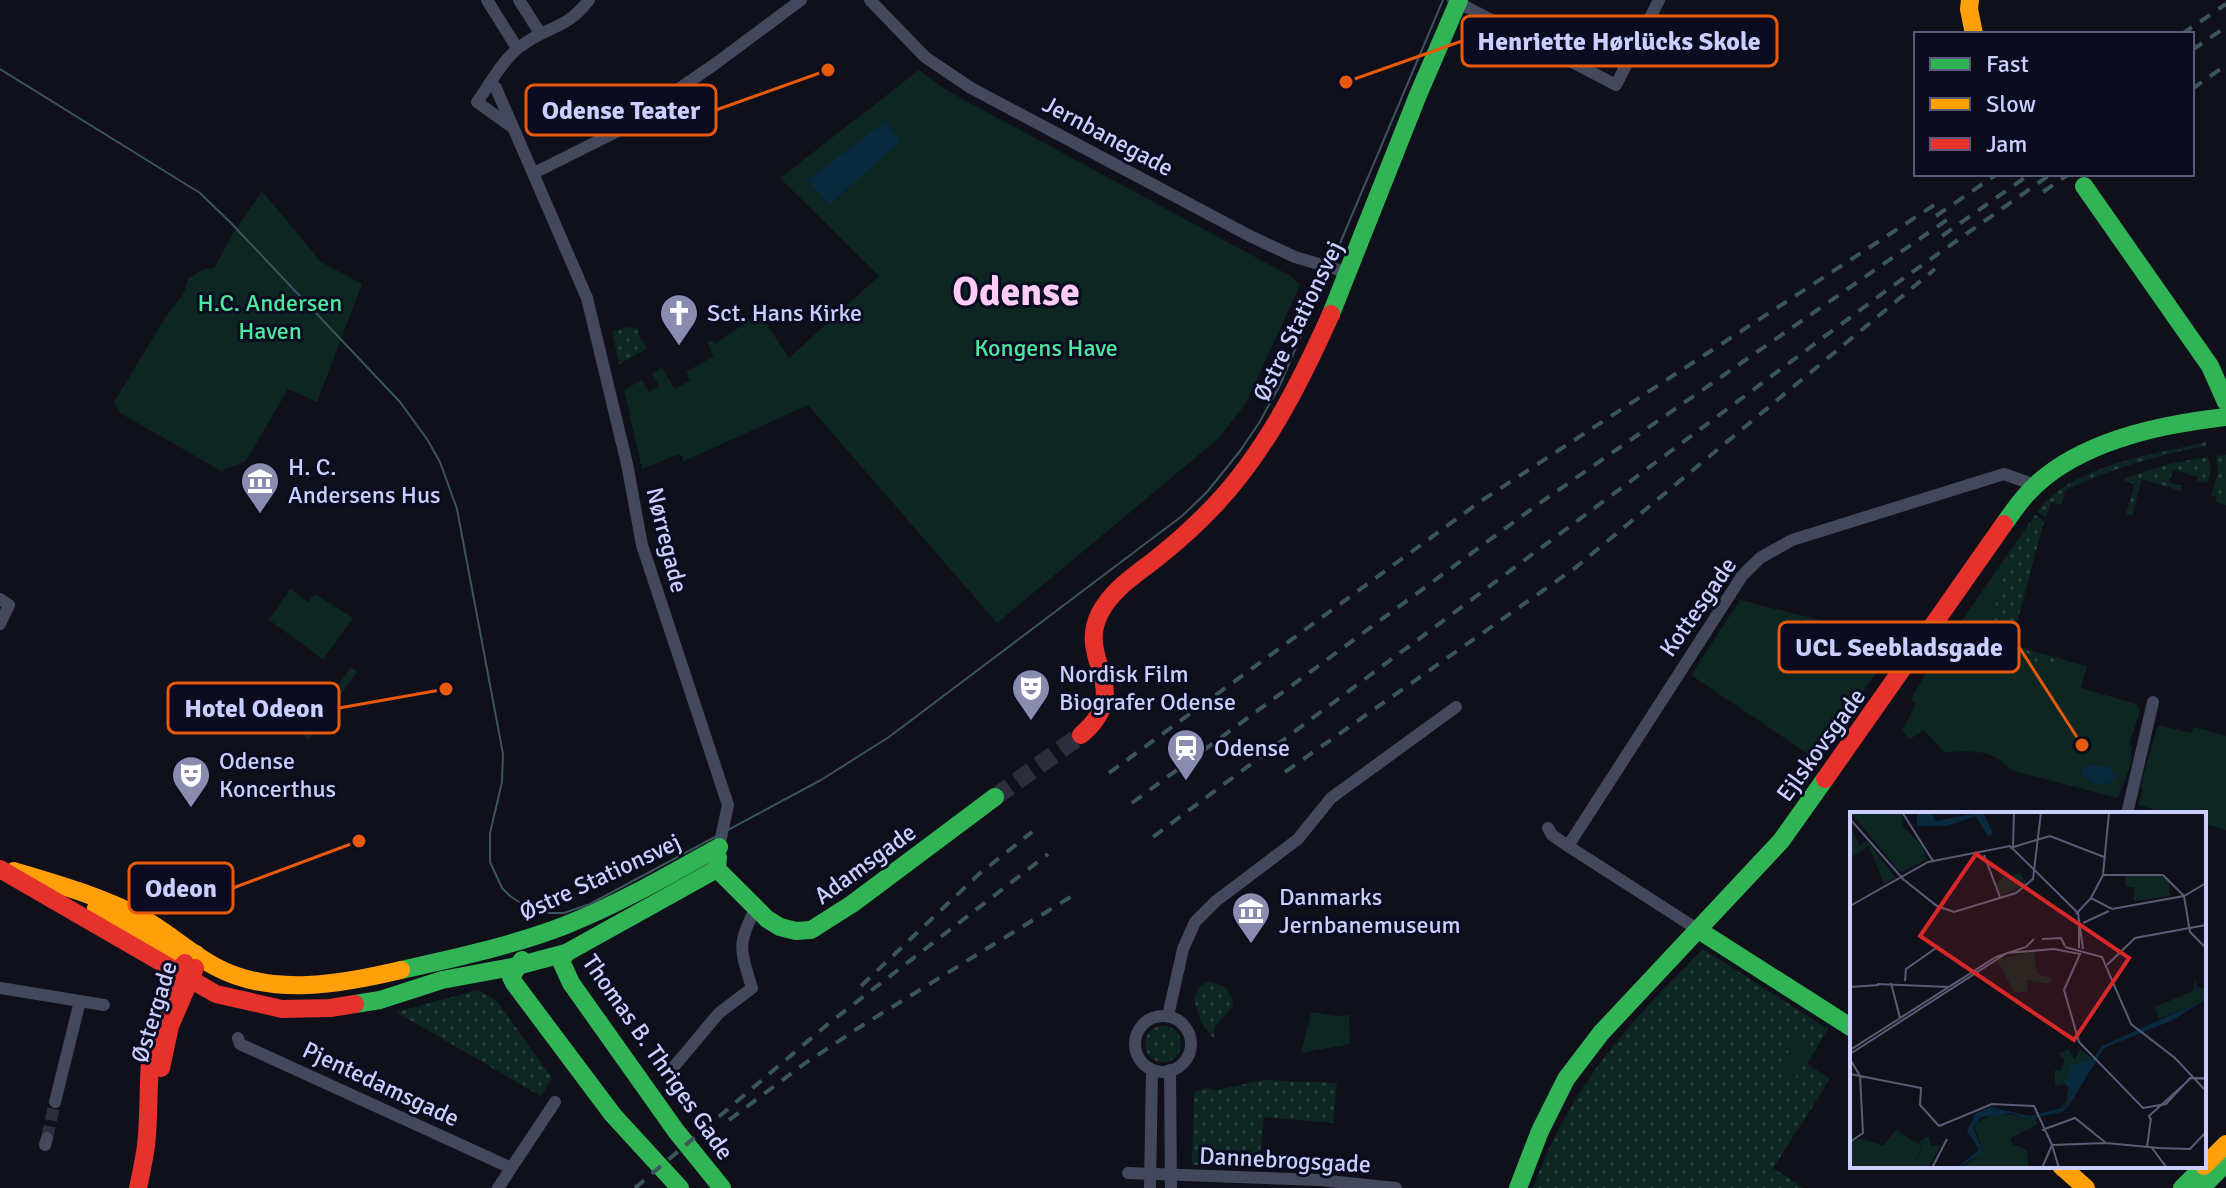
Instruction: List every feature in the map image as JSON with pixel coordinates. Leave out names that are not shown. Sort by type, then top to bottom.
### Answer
[{"type":"street","points":[[487,0],[517,48]]},
{"type":"street","points":[[519,0],[540,33]]},
{"type":"street","points":[[515,130],[477,102],[517,48],[540,33],[564,25],[589,0]]},
{"type":"street","points":[[534,173],[616,132],[801,0]]},
{"type":"street","name":"Jernbanegade","points":[[870,0],[925,57],[971,88],[1250,236],[1295,257],[1349,273]]},
{"type":"street","name":"Østre Stationsvej","points":[[1081,735],[1101,715],[1104,706],[1105,694],[1094,647],[1096,617],[1101,607],[1201,520],[1250,460],[1303,371],[1349,273],[1457,1],[1616,85],[1659,0]]},
{"type":"street","points":[[1970,0],[1974,32]]},
{"type":"street","name":"Nørregade","points":[[491,83],[515,130],[587,298],[627,464],[642,545],[728,805],[719,847]]},
{"type":"street","points":[[2084,186],[2210,366],[2226,402]]},
{"type":"street","name":"Ejlskovsgade","points":[[1518,1188],[1540,1131],[1566,1079],[1601,1033],[1700,931],[1781,841],[2019,503],[2035,485],[2068,463],[2113,442],[2195,420],[2226,417]]},
{"type":"street","name":"Kottesgade","points":[[1568,846],[1742,576],[1760,558],[1792,540],[2004,474],[2035,485]]},
{"type":"street","points":[[0,624],[4,602]]},
{"type":"street","points":[[2127,812],[2153,702]]},
{"type":"street","points":[[1168,1016],[1183,949],[1195,922],[1216,901],[1298,839],[1331,798],[1456,707]]},
{"type":"street","name":"Adamsgade","points":[[717,869],[755,910],[780,927],[796,931],[811,930],[852,904],[995,797]]},
{"type":"street","points":[[1548,828],[1552,835],[1568,846],[1850,1027]]},
{"type":"street","points":[[717,869],[719,847]]},
{"type":"street","name":"Østre Stationsvej","points":[[414,967],[546,933],[636,892],[719,847]]},
{"type":"street","points":[[0,868],[39,894],[175,970],[256,992],[313,997],[329,995],[414,967]]},
{"type":"street","points":[[0,868],[104,901],[144,919],[225,972],[262,981],[296,985],[330,983],[414,967]]},
{"type":"street","name":"Østre Stationsvej","points":[[527,961],[566,953],[717,869]]},
{"type":"street","points":[[636,892],[617,912],[544,944],[511,977],[580,1075],[669,1188]]},
{"type":"street","points":[[39,894],[95,907],[169,952],[182,956],[196,954]]},
{"type":"street","points":[[672,1069],[719,1013],[752,988],[741,950],[742,932],[755,910]]},
{"type":"street","points":[[500,947],[527,961],[546,965],[586,1021],[614,1045]]},
{"type":"street","name":"Thomas B. Thriges Gade","points":[[566,953],[561,961],[562,967],[676,1131],[722,1188]]},
{"type":"street","name":"Østergade","points":[[138,1188],[146,1145],[155,1024],[162,997],[175,970],[196,954]]},
{"type":"street","name":"Østergade","points":[[147,1112],[170,1026],[194,976],[196,954]]},
{"type":"street","points":[[194,976],[216,994],[282,1009],[330,1008],[380,1000],[470,973],[527,961]]},
{"type":"street","points":[[0,988],[104,1005]]},
{"type":"street","points":[[55,1102],[80,1001]]},
{"type":"street","points":[[1157,1016],[1168,1016],[1183,1024],[1191,1046],[1185,1061],[1170,1070],[1152,1070],[1137,1054],[1136,1036],[1146,1021],[1157,1016]]},
{"type":"street","name":"Pjentedamsgade","points":[[238,1038],[240,1044],[509,1167]]},
{"type":"street","points":[[1150,1181],[1152,1070]]},
{"type":"street","name":"Dannebrogsgade","points":[[1170,1070],[1171,1182]]},
{"type":"street","points":[[498,1188],[509,1167],[555,1102]]},
{"type":"street","points":[[2206,1164],[2226,1144]]},
{"type":"street","points":[[648,1158],[680,1188]]},
{"type":"street","points":[[2201,1188],[2226,1163]]},
{"type":"street","points":[[2063,1168],[2086,1188]]},
{"type":"street","points":[[2182,1188],[2202,1168]]},
{"type":"street","name":"Dannebrogsgade","points":[[1128,1173],[1150,1181],[1319,1180],[1396,1188]]},
{"type":"green space","name":"Kongens Have","points":[[919,70],[946,90],[1292,277],[1300,285],[1246,403],[1219,438],[997,623],[808,405],[682,462],[683,457],[679,454],[642,469],[624,390],[642,380],[649,392],[659,386],[652,374],[662,368],[675,389],[690,380],[686,372],[714,356],[707,343],[712,340],[715,343],[760,314],[789,358],[879,276],[780,178]]},
{"type":"green space","name":"H.C. Andersen Haven","points":[[262,191],[321,262],[362,284],[317,402],[288,389],[246,461],[221,471],[120,413],[114,402],[165,318],[184,293],[188,279],[203,269],[214,268]]},
{"type":"green space","points":[[629,327],[639,329],[638,333],[647,349],[619,364],[612,331]]},
{"type":"green space","points":[[2206,442],[2206,446],[2134,464],[2082,482],[2065,490],[2062,505],[2051,502],[2046,517],[2037,512],[2070,483],[2091,473],[2138,457]]},
{"type":"green space","points":[[2226,455],[2226,505],[2216,502],[2217,497],[2211,496],[2218,472],[2216,456]]},
{"type":"green space","points":[[2208,457],[2211,470],[2207,483],[2173,470],[2169,482],[2182,486],[2181,491],[2142,479],[2132,515],[2126,514],[2135,484],[2124,481],[2125,478],[2168,464]]},
{"type":"green space","points":[[2035,515],[2044,521],[2011,645],[2066,660],[2056,695],[1930,667]]},
{"type":"green space","points":[[2011,550],[1984,647],[2056,669],[2060,659],[2087,666],[2081,688],[2136,704],[2140,711],[2130,742],[2132,761],[2118,798],[2010,770],[1989,754],[1944,752],[1924,730],[1910,739],[1902,731],[1916,704],[1911,699],[1927,671]]},
{"type":"green space","points":[[290,589],[308,602],[315,594],[353,618],[323,659],[269,620]]},
{"type":"green space","points":[[1740,600],[1898,640],[1817,760],[1691,675]]},
{"type":"green space","points":[[351,667],[357,672],[309,740],[303,735]]},
{"type":"green space","points":[[2158,725],[2191,733],[2194,727],[2226,736],[2226,830],[2206,825],[2206,812],[2163,812],[2138,805],[2143,790],[2140,787]]},
{"type":"green space","points":[[1703,949],[1828,1029],[1807,1064],[1830,1079],[1773,1168],[1803,1188],[1533,1188],[1548,1151],[1583,1087],[1626,1031]]},
{"type":"green space","points":[[1209,981],[1225,987],[1233,1000],[1232,1008],[1215,1026],[1214,1039],[1201,1022],[1194,999],[1199,987]]},
{"type":"green space","points":[[478,990],[497,1001],[552,1078],[541,1096],[396,1012]]},
{"type":"green space","points":[[1311,1012],[1349,1015],[1350,1044],[1301,1053]]},
{"type":"green space","points":[[1163,1026],[1176,1031],[1181,1044],[1176,1057],[1163,1062],[1150,1057],[1145,1044],[1150,1031]]},
{"type":"green space","points":[[1796,1040],[1812,1050],[1795,1078],[1779,1068]]},
{"type":"green space","points":[[1264,1080],[1337,1083],[1333,1123],[1264,1117],[1259,1165],[1192,1165],[1194,1092]]},
{"type":"water","points":[[886,121],[900,141],[830,204],[807,180]]},
{"type":"water","points":[[2089,765],[2111,767],[2115,777],[2112,782],[2098,785],[2081,775],[2082,769]]},
{"type":"tunnel","points":[[995,797],[1081,735]]},
{"type":"tunnel","points":[[47,1138],[55,1102]]},
{"type":"tram line","points":[[0,69],[200,193],[400,402],[427,439],[440,462],[457,509],[503,754],[502,782],[490,833],[490,862],[502,888],[510,896],[528,908],[564,913],[590,904],[821,780],[889,737],[1182,516],[1207,492],[1240,451],[1280,385],[1443,0]]},
{"type":"railway","points":[[2185,32],[2226,4]]},
{"type":"railway","points":[[2194,49],[2226,27]]},
{"type":"railway","points":[[2194,88],[2226,65]]},
{"type":"railway","points":[[1936,216],[1994,176]]},
{"type":"railway","points":[[1942,236],[2027,176]]},
{"type":"railway","points":[[1153,837],[1887,290],[2048,176]]},
{"type":"railway","points":[[2043,192],[2066,176]]},
{"type":"railway","points":[[1109,773],[1481,501],[1942,200]]},
{"type":"railway","points":[[1132,803],[1537,505],[1951,217]]},
{"type":"railway","points":[[1285,772],[1575,568],[1935,269]]},
{"type":"railway","points":[[861,986],[979,874],[1032,832]]},
{"type":"railway","points":[[635,1188],[828,1024],[1048,854]]},
{"type":"railway","points":[[729,1120],[863,1025],[1077,893]]},
{"type":"traffic: fast","points":[[1331,314],[1459,0]]},
{"type":"traffic: fast","points":[[2084,186],[2210,366],[2226,402]]},
{"type":"traffic: fast","points":[[2004,524],[2039,482],[2085,452],[2155,429],[2226,417]]},
{"type":"traffic: fast","points":[[1518,1188],[1540,1131],[1566,1079],[1601,1033],[1781,841],[1825,779]]},
{"type":"traffic: fast","points":[[718,857],[717,869],[767,919],[780,927],[796,931],[811,930],[852,904],[995,797]]},
{"type":"traffic: fast","points":[[401,970],[506,945],[566,925],[625,898],[719,847]]},
{"type":"traffic: fast","points":[[355,1004],[380,1000],[442,980],[566,953],[717,869]]},
{"type":"traffic: fast","points":[[1700,931],[1850,1027]]},
{"type":"traffic: fast","points":[[566,953],[561,961],[571,983],[676,1131],[722,1188]]},
{"type":"traffic: fast","points":[[522,960],[511,977],[514,983],[613,1115],[680,1188]]},
{"type":"traffic: fast","points":[[2201,1188],[2226,1163]]},
{"type":"traffic: fast","points":[[2182,1188],[2202,1168]]},
{"type":"traffic: slow","points":[[1970,0],[1974,32]]},
{"type":"traffic: slow","points":[[14,871],[125,910],[216,967],[260,982],[284,985],[331,983],[401,970]]},
{"type":"traffic: slow","points":[[96,908],[169,952],[182,956],[196,954]]},
{"type":"traffic: slow","points":[[2206,1164],[2226,1144]]},
{"type":"traffic: slow","points":[[2063,1168],[2086,1188]]},
{"type":"traffic: jam","points":[[1081,735],[1097,718],[1104,703],[1105,688],[1094,646],[1094,630],[1105,604],[1126,582],[1194,526],[1233,484],[1281,414],[1331,314]]},
{"type":"traffic: jam","points":[[1825,779],[2004,524]]},
{"type":"traffic: jam","points":[[0,869],[216,994],[282,1009],[355,1004]]},
{"type":"traffic: jam","points":[[138,1188],[146,1146],[154,1026],[170,983],[185,963]]},
{"type":"traffic: jam","points":[[161,1068],[170,1026],[195,968]]},
{"type":"place","name":"Odense Teater","points":[[828,70]]},
{"type":"place","name":"Henriette Hørlücks Skole","points":[[1346,82]]},
{"type":"place","name":"Sct. Hans Kirke","points":[[679,347]]},
{"type":"place","name":"H. C. Andersens Hus","points":[[260,515]]},
{"type":"place","name":"Hotel Odeon","points":[[446,689]]},
{"type":"place","name":"Nordisk Film Biografer Odense","points":[[1031,722]]},
{"type":"place","name":"UCL Seebladsgade","points":[[2082,745]]},
{"type":"place","name":"Odense","points":[[1186,782]]},
{"type":"place","name":"Odense Koncerthus","points":[[191,809]]},
{"type":"place","name":"Odeon","points":[[359,841]]},
{"type":"place","name":"Danmarks Jernbanemuseum","points":[[1251,945]]},
{"type":"district","name":"Odense","points":[[1016,291]]}]
